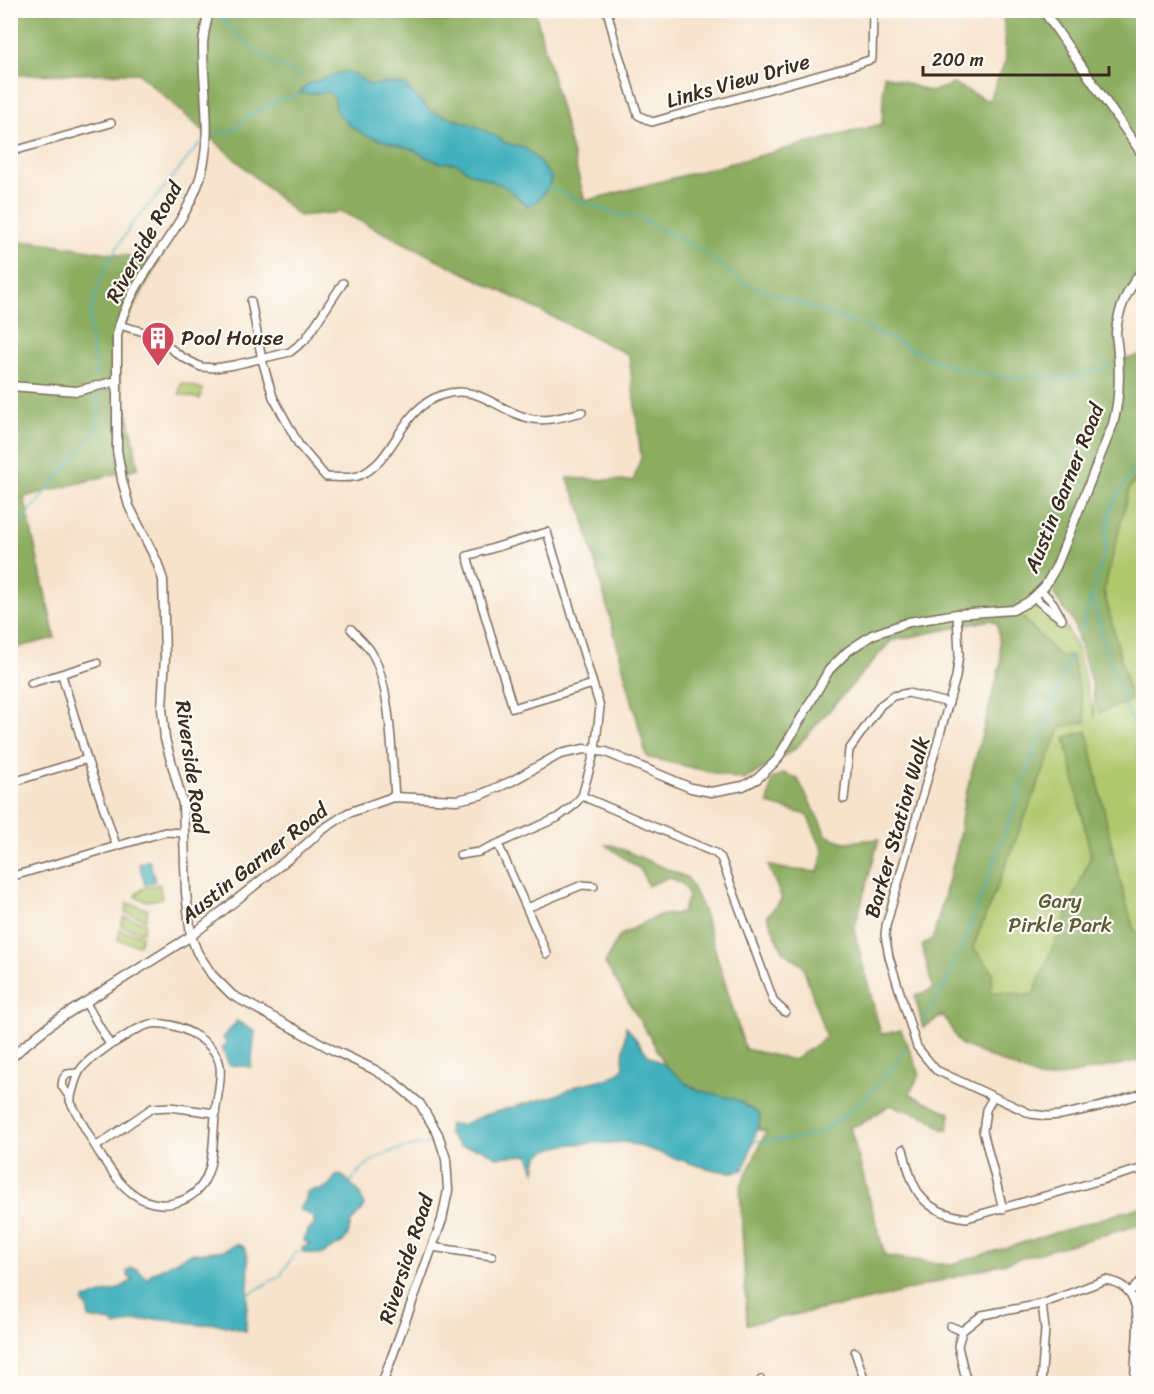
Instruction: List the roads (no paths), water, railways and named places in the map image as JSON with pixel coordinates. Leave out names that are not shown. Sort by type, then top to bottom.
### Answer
[{"type":"street","name":"Riverside Road","points":[[209,10],[203,45],[207,125],[200,177],[190,202],[133,294],[119,325],[117,335],[117,450],[129,506],[157,562],[163,580],[165,656],[162,708],[165,739],[183,804],[190,936],[197,952],[212,975],[232,995],[400,1086],[420,1104],[429,1117],[442,1146],[448,1180],[446,1204],[382,1383]]},
{"type":"street","name":"Links View Drive","points":[[607,10],[616,49],[638,115],[652,122],[841,70],[872,59],[873,10]]},
{"type":"street","points":[[1043,10],[1143,157]]},
{"type":"street","points":[[10,152],[111,123]]},
{"type":"street","name":"Austin Garner Road","points":[[10,1059],[54,1022],[190,936],[322,830],[348,813],[395,798],[457,800],[480,795],[512,781],[560,754],[584,749],[606,752],[691,788],[711,792],[743,786],[757,779],[777,760],[829,670],[848,651],[872,635],[893,626],[957,614],[1013,610],[1028,602],[1038,593],[1056,567],[1113,424],[1119,404],[1119,357],[1116,332],[1119,315],[1133,281],[1143,269]]},
{"type":"street","points":[[119,325],[151,334],[182,357],[201,367],[214,368],[262,360],[290,352],[305,340],[343,283]]},
{"type":"street","points":[[251,301],[262,360],[273,397],[299,445],[326,477],[356,477],[373,468],[410,415],[425,402],[444,394],[466,392],[488,399],[527,418],[554,418],[582,412]]},
{"type":"street","points":[[10,387],[77,391],[117,381]]},
{"type":"street","points":[[460,855],[479,852],[558,818],[573,806],[582,796],[595,750],[600,707],[547,532],[467,556],[513,708],[593,684]]},
{"type":"street","name":"Barker Station Walk","points":[[957,614],[959,654],[956,677],[885,935],[916,1047],[936,1070],[1031,1114],[1061,1115],[1143,1094]]},
{"type":"street","points":[[351,629],[370,650],[385,690],[395,798]]},
{"type":"street","points":[[31,683],[97,663]]},
{"type":"street","points":[[62,675],[116,845]]},
{"type":"street","points":[[844,799],[849,750],[880,705],[893,696],[908,693],[949,702]]},
{"type":"street","points":[[10,783],[87,759]]},
{"type":"street","points":[[582,796],[715,853],[721,858],[774,1002],[785,1012]]},
{"type":"street","points":[[10,877],[165,832],[185,833]]},
{"type":"street","points":[[498,844],[547,954]]},
{"type":"street","points":[[527,908],[582,885],[594,886]]},
{"type":"street","points":[[86,1003],[110,1045]]},
{"type":"street","points":[[150,1024],[170,1024],[186,1029],[202,1041],[220,1064],[212,1155],[207,1177],[196,1192],[185,1200],[167,1205],[156,1204],[134,1195],[121,1183],[70,1101],[77,1073],[83,1065],[110,1045],[150,1024]]},
{"type":"street","points":[[71,1098],[62,1086],[63,1079],[67,1074],[77,1073]]},
{"type":"street","points":[[993,1097],[986,1110],[983,1131],[1003,1209]]},
{"type":"street","points":[[97,1146],[152,1108],[170,1107],[215,1113]]},
{"type":"street","points":[[903,1149],[913,1186],[921,1198],[938,1211],[967,1218],[1143,1168]]},
{"type":"street","points":[[432,1247],[492,1256]]},
{"type":"street","points":[[1132,1290],[1143,1278]]},
{"type":"street","points":[[967,1383],[958,1346],[962,1331],[982,1315],[1042,1304],[1105,1280],[1115,1281],[1132,1290],[1141,1305],[1143,1324],[1134,1370],[1135,1383]]},
{"type":"street","points":[[1041,1383],[1045,1329],[1042,1304]]},
{"type":"street","points":[[950,1326],[962,1331]]},
{"type":"street","points":[[855,1352],[866,1383]]},
{"type":"water","points":[[343,72],[354,75],[370,85],[388,83],[405,85],[430,111],[475,126],[498,137],[503,142],[526,149],[552,178],[548,187],[539,199],[527,206],[504,186],[468,172],[457,163],[441,163],[414,150],[365,135],[349,125],[337,112],[334,97],[328,92],[299,93],[308,84]]},
{"type":"water","points":[[149,860],[155,881],[145,885],[139,864]]},
{"type":"water","points":[[237,1021],[255,1032],[251,1067],[229,1065],[222,1049],[226,1042],[223,1038]]},
{"type":"water","points":[[626,1026],[648,1055],[669,1068],[685,1083],[698,1090],[737,1100],[759,1114],[760,1121],[744,1169],[734,1172],[720,1171],[624,1142],[572,1144],[554,1148],[538,1156],[535,1171],[529,1155],[497,1157],[482,1149],[460,1146],[448,1133],[449,1124],[461,1125],[485,1115],[557,1095],[579,1085],[609,1078],[620,1072],[624,1067]]},
{"type":"water","points":[[339,1175],[359,1192],[364,1205],[363,1209],[351,1222],[348,1235],[343,1242],[322,1254],[304,1253],[302,1248],[310,1244],[304,1241],[305,1236],[314,1226],[314,1222],[313,1217],[301,1211],[300,1207],[306,1200],[307,1192],[317,1189],[319,1191],[330,1185]]},
{"type":"water","points":[[237,1244],[245,1249],[248,1265],[246,1331],[214,1323],[200,1325],[155,1319],[116,1326],[112,1322],[89,1318],[84,1299],[116,1290],[133,1280],[127,1272],[131,1268],[137,1269],[148,1279],[151,1274],[189,1254],[225,1250]]},
{"type":"waterway","points":[[214,12],[255,50],[277,65],[301,76]]},
{"type":"waterway","points":[[216,134],[233,131],[250,115],[280,99],[293,97],[299,93]]},
{"type":"waterway","points":[[96,378],[90,328],[91,311],[107,264],[133,222],[200,143]]},
{"type":"waterway","points":[[548,187],[619,215],[640,218],[704,252],[746,284],[868,328],[934,360],[972,372],[1012,378],[1035,376],[1065,379],[1109,367]]},
{"type":"waterway","points":[[1138,372],[1144,373]]},
{"type":"waterway","points":[[10,540],[30,511],[93,435],[99,419],[98,392]]},
{"type":"waterway","points":[[1080,635],[1105,550],[1112,506],[1144,449]]},
{"type":"waterway","points":[[1093,598],[1105,648],[1134,729],[1139,765],[1144,770]]},
{"type":"waterway","points":[[922,1020],[943,989],[954,966],[1071,655]]},
{"type":"waterway","points":[[755,1141],[804,1137],[823,1130],[851,1110],[878,1085],[905,1047]]},
{"type":"waterway","points":[[350,1183],[376,1158],[397,1150],[431,1143]]},
{"type":"waterway","points":[[247,1295],[280,1276],[295,1253],[302,1250]]},
{"type":"place","name":"Pool House","points":[[158,367]]},
{"type":"park label","name":"Gary Pirkle Park","points":[[1060,913]]}]
